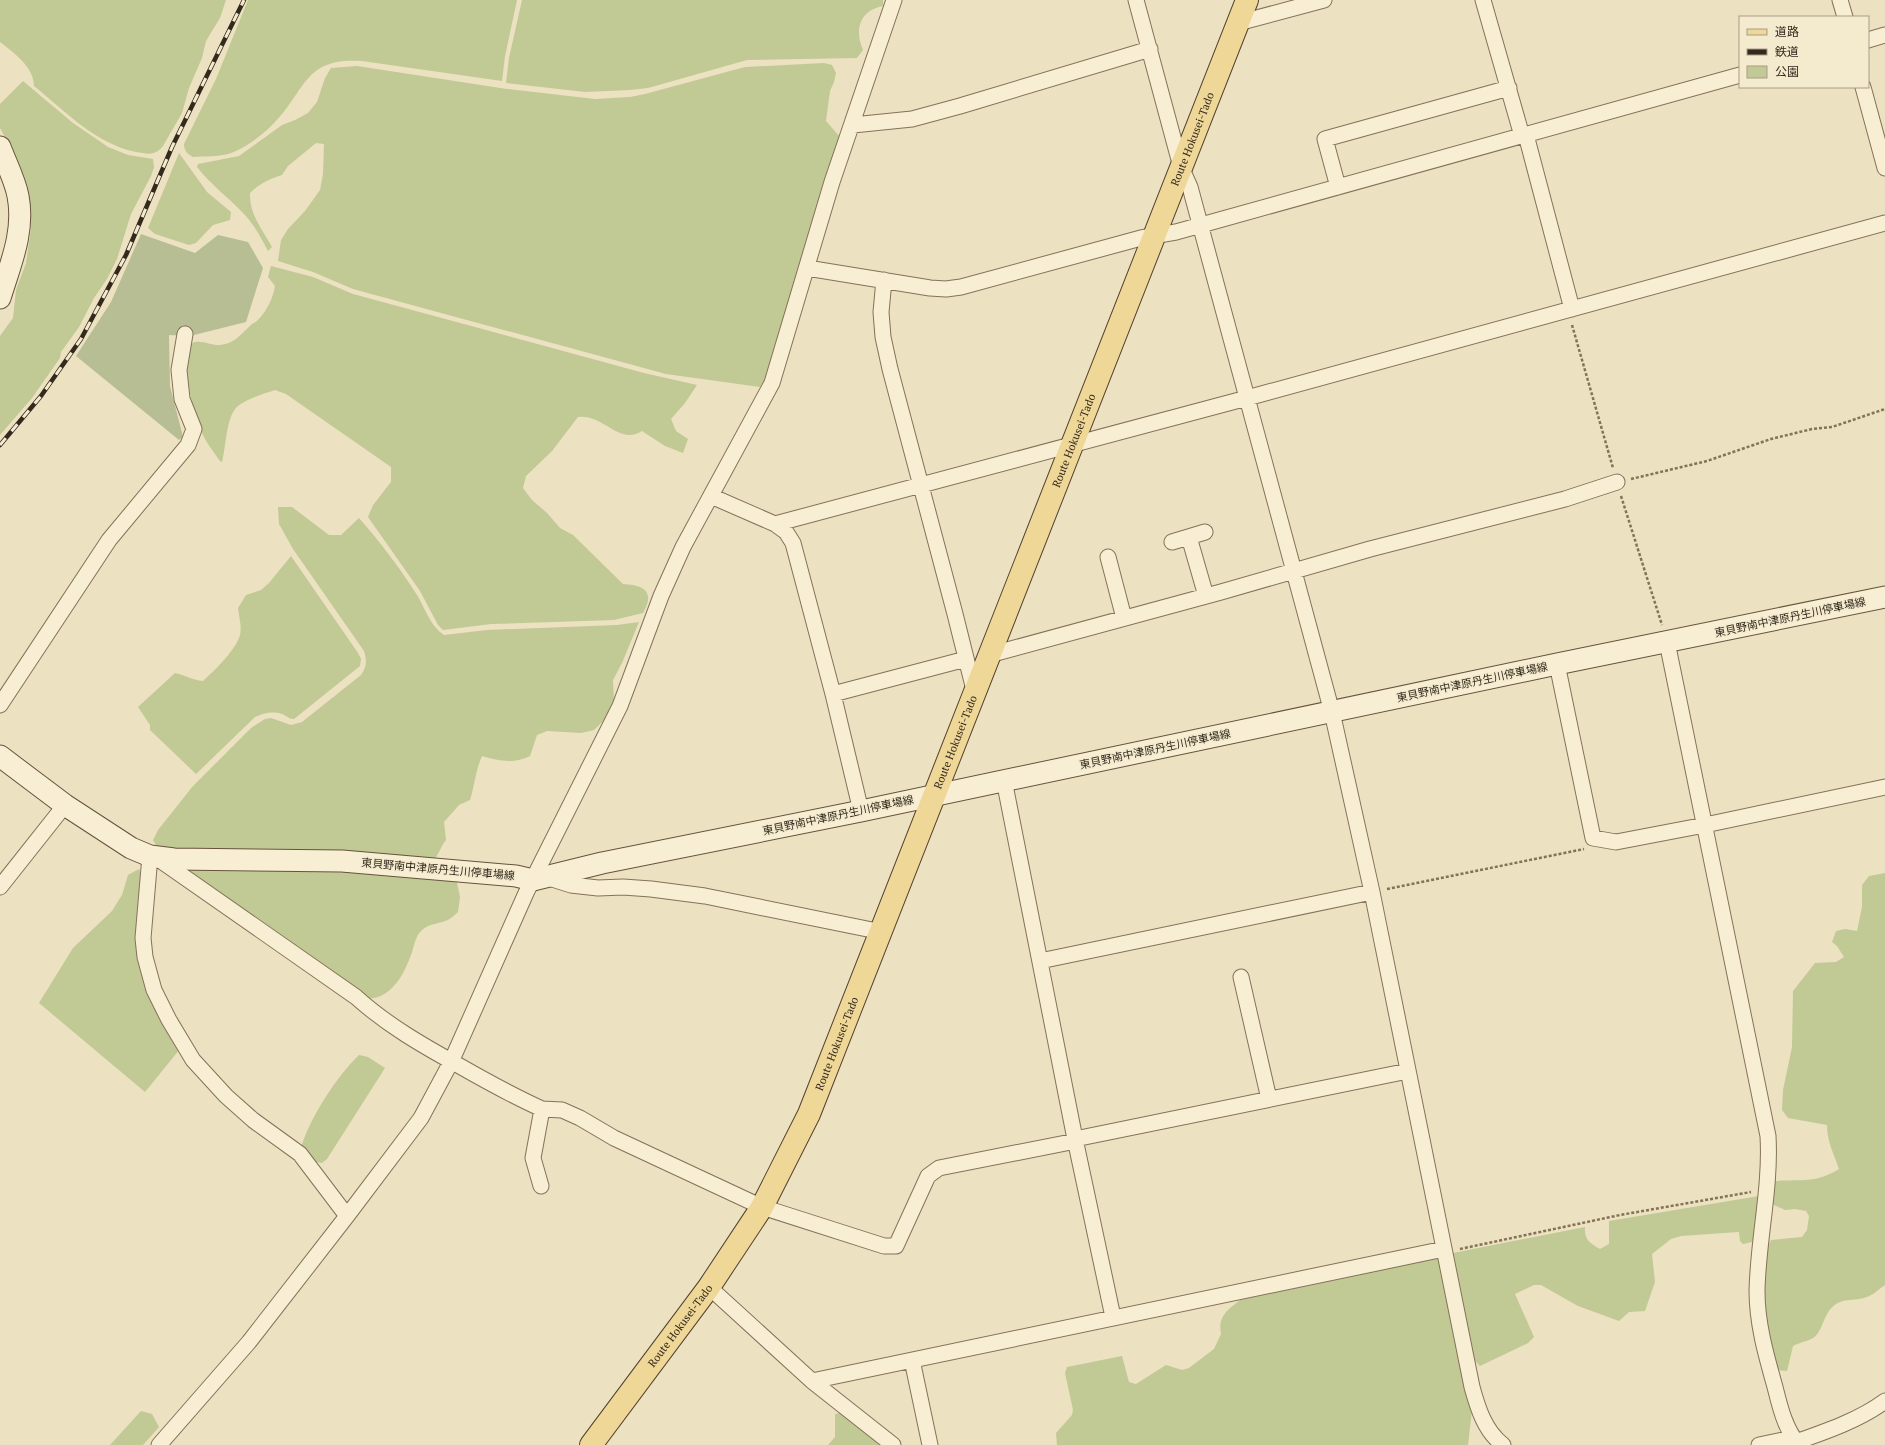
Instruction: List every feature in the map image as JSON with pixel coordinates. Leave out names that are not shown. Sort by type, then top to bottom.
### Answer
[{"type":"main road","name":"Route Hokusei-Tado","points":[[591,1445],[709,1288],[762,1207],[809,1114],[882,932],[989,655],[1247,0]]},
{"type":"main road","points":[[0,147],[18,196],[20,221],[17,245],[0,298]]},
{"type":"main road","name":"東貝野南中津原丹生川停車場線","points":[[0,756],[65,805],[131,848],[152,856],[174,859],[342,861],[540,878],[602,863],[861,811],[935,794],[1556,664],[1885,597]]},
{"type":"street","points":[[159,1445],[249,1342],[347,1216],[421,1118],[451,1062],[540,878],[620,706],[661,596],[683,547],[772,382],[832,182],[853,125],[894,0]]},
{"type":"street","points":[[1136,0],[1181,167],[1190,187],[1332,712],[1372,892],[1444,1251],[1478,1411],[1496,1439],[1503,1445]]},
{"type":"street","points":[[1238,23],[1324,0]]},
{"type":"street","points":[[1483,0],[1524,136],[1572,309]]},
{"type":"street","points":[[1840,0],[1845,16]]},
{"type":"street","points":[[1869,40],[1885,35]]},
{"type":"street","points":[[853,125],[912,119],[1150,49]]},
{"type":"street","points":[[807,268],[930,288],[946,289],[961,287],[1141,238],[1155,236],[1338,187],[1739,75]]},
{"type":"street","points":[[1338,187],[1325,139],[1509,88]]},
{"type":"street","points":[[1863,88],[1885,168]]},
{"type":"street","points":[[775,524],[1247,398],[1885,223]]},
{"type":"street","points":[[884,280],[881,312],[883,337],[900,410],[975,694]]},
{"type":"street","points":[[0,705],[109,540],[188,445],[194,429],[182,399],[179,370],[185,334]]},
{"type":"street","points":[[989,655],[1206,596],[1294,570],[1565,499],[1617,482]]},
{"type":"street","points":[[711,496],[775,524],[786,532],[793,543],[833,694],[861,811]]},
{"type":"street","points":[[1172,542],[1205,532]]},
{"type":"street","points":[[1189,538],[1206,596]]},
{"type":"street","points":[[1108,557],[1124,618]]},
{"type":"street","points":[[1667,642],[1768,1136],[1768,1190],[1759,1260],[1757,1291],[1758,1318],[1763,1345],[1783,1417],[1796,1442]]},
{"type":"street","points":[[833,694],[966,659]]},
{"type":"street","points":[[1556,664],[1593,838],[1616,842],[1705,826],[1885,787]]},
{"type":"street","points":[[1004,780],[1075,1140],[1113,1318]]},
{"type":"street","points":[[0,887],[65,805]]},
{"type":"street","points":[[347,1216],[300,1154],[253,1120],[226,1096],[193,1060],[169,1020],[154,990],[145,957],[144,938],[152,856],[356,997],[376,1015],[395,1028],[451,1062],[512,1096],[542,1109],[562,1110],[580,1118],[614,1138],[762,1207],[884,1246],[896,1246],[928,1176],[939,1168],[1408,1071]]},
{"type":"street","points":[[540,878],[571,885],[598,888],[644,888],[705,896],[882,932]]},
{"type":"street","points":[[1040,961],[1372,892]]},
{"type":"street","points":[[1241,977],[1269,1100]]},
{"type":"street","points":[[541,1186],[533,1158],[542,1109]]},
{"type":"street","points":[[812,1381],[1444,1251]]},
{"type":"street","points":[[709,1288],[812,1381],[893,1445]]},
{"type":"street","points":[[912,1360],[930,1445]]},
{"type":"street","points":[[1759,1445],[1796,1442],[1838,1426],[1872,1410],[1885,1401]]},
{"type":"path","points":[[1617,482],[1707,461],[1771,439],[1812,429],[1832,427],[1885,409]]},
{"type":"path","points":[[1372,892],[1588,848],[1607,840]]},
{"type":"path","points":[[1444,1251],[1620,1215],[1768,1190]]},
{"type":"green space","points":[[0,0],[226,0],[220,18],[206,41],[202,58],[189,88],[182,113],[163,146],[154,153],[148,154],[121,148],[94,134],[69,116],[34,86],[31,73],[27,67],[17,56],[0,42]]},
{"type":"green space","points":[[248,0],[517,0],[505,56],[502,81],[362,61],[343,61],[329,64],[309,77],[275,122],[244,147],[223,155],[193,157],[186,152],[184,144],[216,79]]},
{"type":"green space","points":[[522,0],[883,0],[883,6],[875,8],[869,12],[864,16],[861,22],[859,35],[863,50],[857,58],[747,60],[648,88],[585,92],[506,83],[509,58]]},
{"type":"green space","points":[[824,63],[832,65],[836,73],[830,91],[826,121],[840,137],[765,379],[760,387],[666,374],[353,289],[313,272],[278,261],[281,240],[288,229],[305,211],[320,190],[323,174],[324,144],[316,143],[288,166],[282,175],[264,182],[250,193],[250,201],[254,215],[272,247],[268,251],[249,219],[208,180],[197,167],[198,164],[239,156],[282,125],[308,113],[317,102],[325,78],[331,68],[357,66],[507,89],[595,99],[630,97],[645,94],[745,67]]},
{"type":"green space","points":[[23,81],[73,123],[108,147],[128,155],[153,159],[154,167],[151,176],[131,214],[117,259],[107,279],[94,298],[79,327],[61,352],[60,358],[32,398],[0,435],[0,336],[13,318],[16,290],[26,263],[31,229],[30,207],[25,184],[12,150],[0,128],[0,104]]},
{"type":"green space","points":[[179,153],[207,192],[231,212],[230,220],[213,225],[196,243],[189,245],[155,234],[148,228]]},
{"type":"green space","points":[[141,234],[195,253],[218,235],[248,242],[263,268],[246,322],[190,336],[169,335],[170,386],[183,437],[179,440],[76,356],[111,302]]},
{"type":"green space","points":[[271,266],[313,277],[353,294],[644,373],[697,385],[685,403],[671,419],[676,431],[688,439],[683,453],[665,446],[642,431],[634,435],[626,435],[596,420],[587,417],[578,417],[552,451],[526,476],[523,488],[532,500],[547,513],[560,528],[573,535],[623,584],[642,588],[648,594],[647,605],[643,613],[614,620],[491,624],[443,630],[438,625],[420,591],[368,517],[373,505],[391,482],[391,467],[286,394],[275,390],[256,396],[238,406],[234,410],[229,424],[222,462],[220,461],[205,438],[196,417],[189,389],[186,361],[187,351],[194,342],[216,345],[229,343],[236,339],[261,317],[267,309],[275,286],[268,277]]},
{"type":"green space","points":[[278,507],[292,507],[329,535],[341,535],[359,518],[397,565],[417,595],[431,622],[444,635],[487,630],[617,625],[639,622],[622,663],[613,680],[614,702],[604,720],[594,730],[581,733],[547,731],[537,735],[530,756],[524,759],[506,761],[482,756],[470,800],[459,805],[444,822],[446,840],[434,860],[201,853],[157,847],[153,840],[158,830],[193,786],[251,728],[265,719],[271,718],[291,725],[302,722],[361,675],[364,669],[366,661],[364,651],[293,549],[279,524]]},
{"type":"green space","points":[[291,556],[358,653],[361,659],[360,666],[294,719],[275,713],[255,717],[196,774],[150,730],[150,725],[138,707],[175,673],[195,680],[203,681],[213,672],[238,641],[241,628],[238,608],[246,595],[261,590],[269,583]]},
{"type":"green space","points":[[175,867],[447,873],[456,878],[460,897],[458,912],[456,914],[448,920],[428,926],[420,932],[416,938],[404,972],[394,986],[388,992],[380,996],[363,998]]},
{"type":"green space","points":[[139,869],[142,876],[137,914],[137,952],[144,978],[154,1002],[180,1049],[145,1092],[39,1003],[73,948],[112,911],[122,895],[128,875]]},
{"type":"green space","points":[[1885,873],[1885,1285],[1867,1297],[1843,1301],[1832,1307],[1816,1336],[1810,1340],[1793,1346],[1787,1371],[1776,1370],[1767,1330],[1763,1291],[1763,1278],[1767,1251],[1771,1240],[1802,1237],[1807,1230],[1809,1216],[1806,1211],[1795,1209],[1785,1210],[1772,1204],[1775,1181],[1815,1179],[1823,1177],[1839,1169],[1829,1142],[1827,1125],[1788,1118],[1782,1110],[1783,1090],[1792,1047],[1793,991],[1815,963],[1836,962],[1844,957],[1837,946],[1832,942],[1836,931],[1845,929],[1857,931],[1862,907],[1862,885],[1869,876]]},
{"type":"green space","points":[[359,1055],[368,1057],[385,1068],[327,1159],[322,1163],[316,1162],[301,1148],[310,1124],[333,1086]]},
{"type":"green space","points":[[1759,1196],[1756,1231],[1752,1242],[1743,1244],[1740,1241],[1739,1232],[1681,1236],[1671,1239],[1652,1254],[1655,1282],[1645,1311],[1629,1312],[1619,1321],[1578,1306],[1541,1285],[1534,1285],[1515,1294],[1534,1337],[1528,1343],[1480,1366],[1473,1359],[1453,1253],[1585,1227],[1586,1238],[1600,1249],[1609,1244],[1609,1221]]},
{"type":"green space","points":[[1433,1255],[1440,1260],[1472,1410],[1468,1445],[1057,1445],[1056,1433],[1072,1415],[1073,1410],[1065,1373],[1067,1367],[1122,1356],[1129,1382],[1136,1384],[1166,1365],[1182,1370],[1189,1368],[1214,1349],[1221,1334],[1220,1327],[1223,1316],[1230,1308],[1245,1296]]},
{"type":"green space","points":[[141,1411],[152,1414],[159,1427],[143,1445],[110,1445]]},
{"type":"green space","points":[[845,1412],[884,1445],[828,1445],[835,1437],[835,1414]]},
{"type":"railway","points":[[0,445],[41,396],[81,339],[126,255],[172,147],[244,0]]}]
